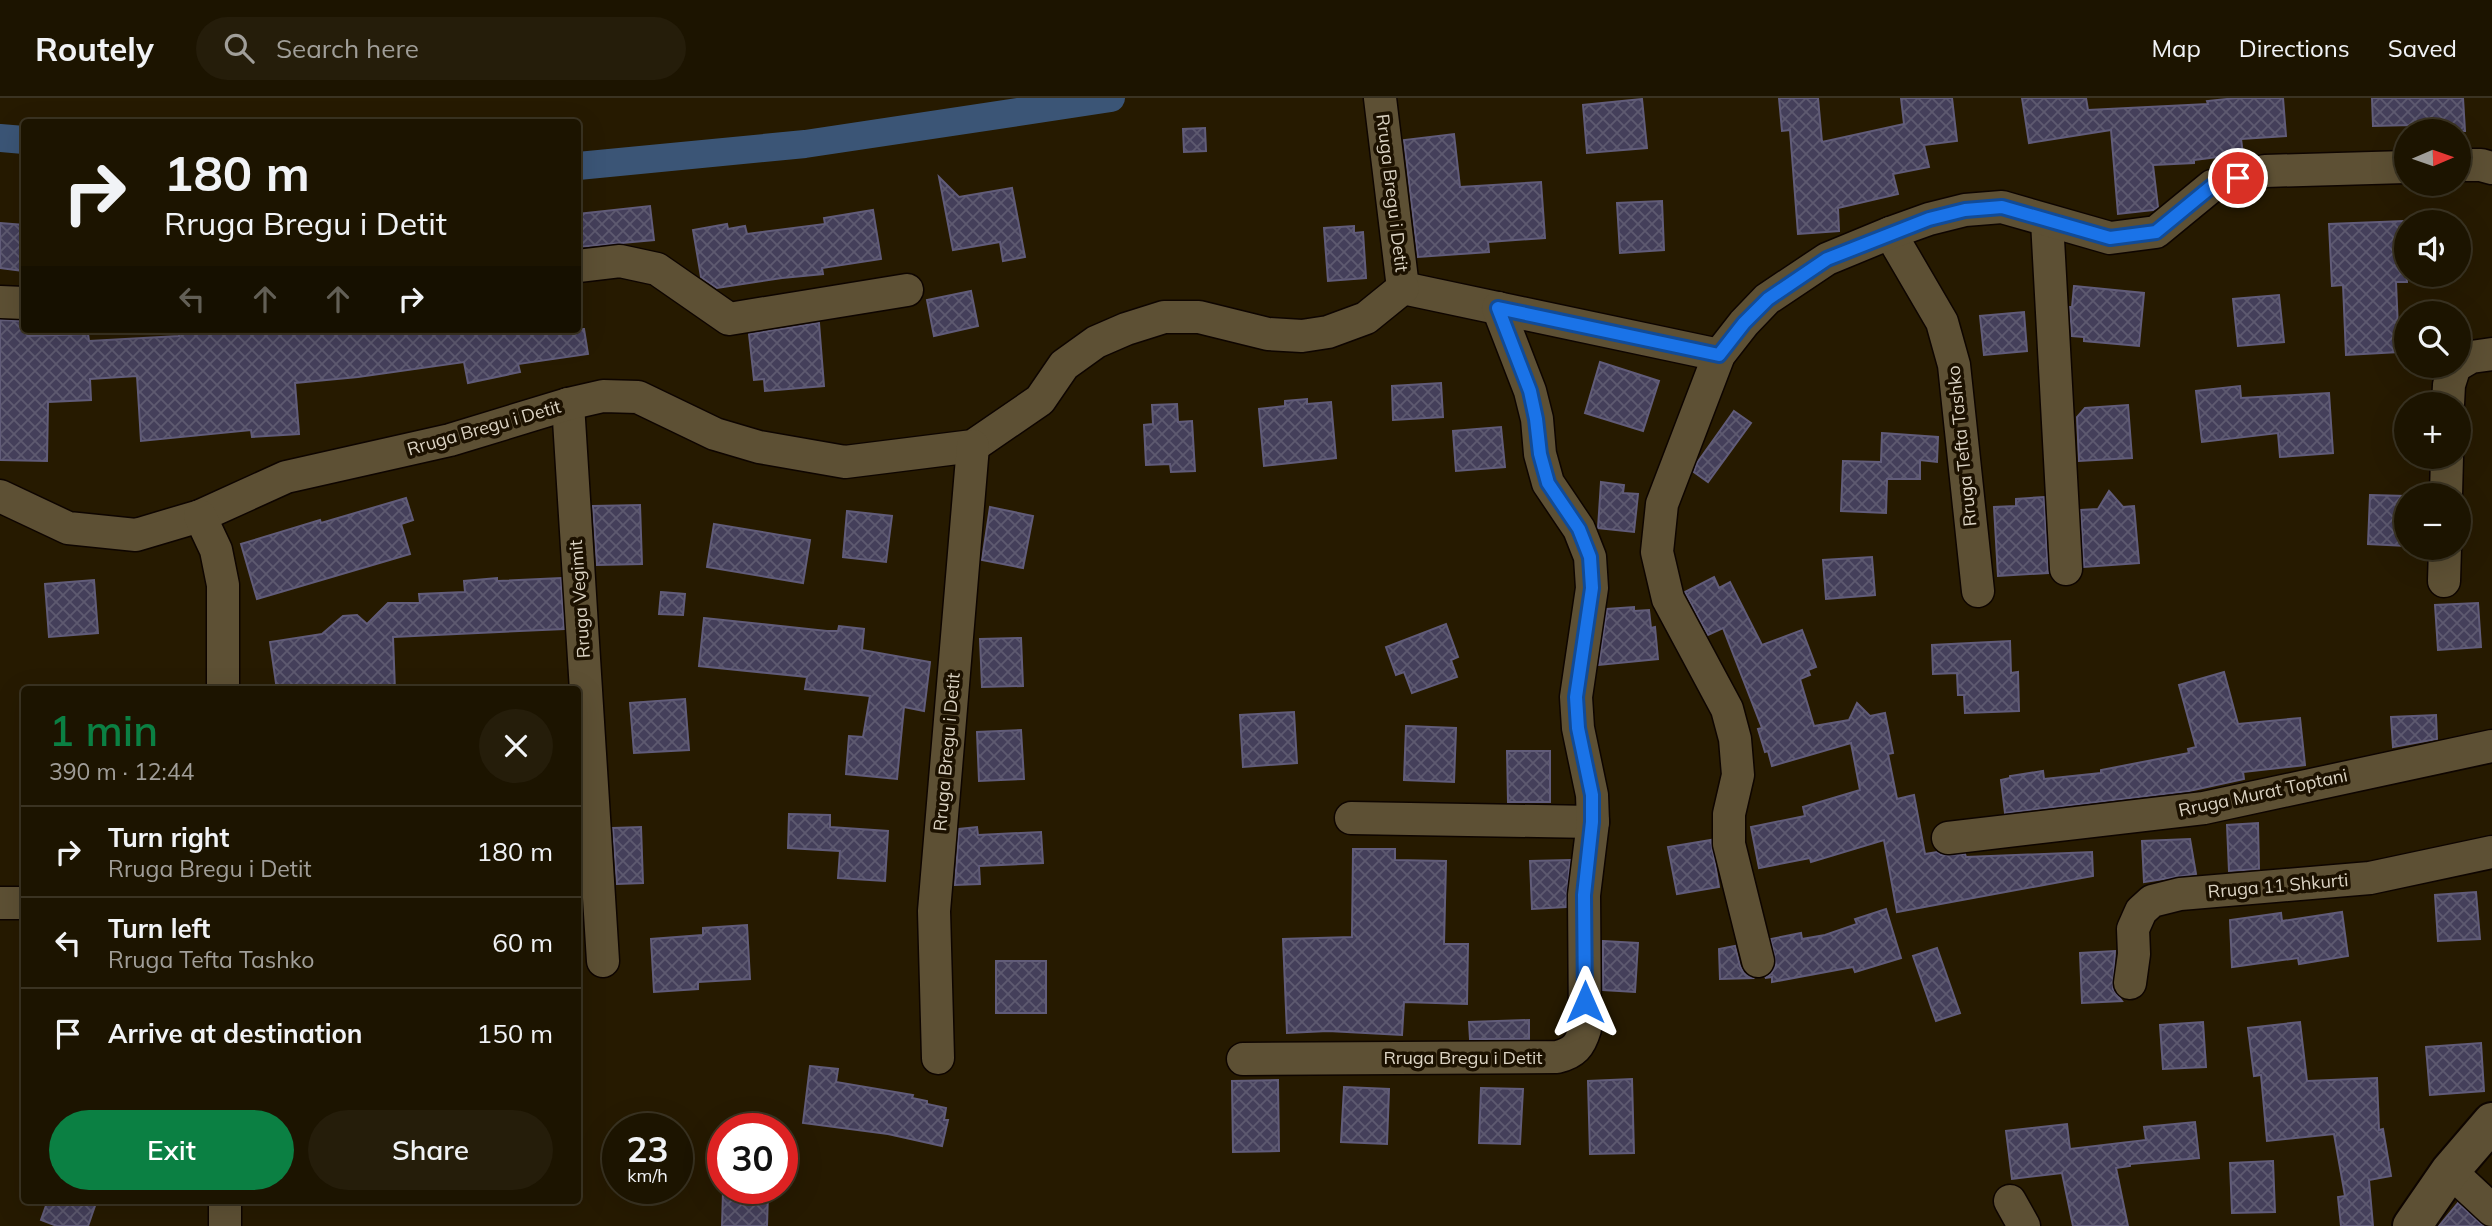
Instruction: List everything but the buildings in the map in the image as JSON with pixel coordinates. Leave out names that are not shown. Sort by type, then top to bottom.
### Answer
[{"type":"main road","points":[[2412,1226],[2450,1171],[2492,1122]]},
{"type":"street","name":"Rruga Bregu i Detit","points":[[1381,108],[1403,288]]},
{"type":"street","points":[[2471,164],[2481,164],[2492,168]]},
{"type":"street","points":[[1758,961],[1729,844],[1729,814],[1738,775],[1735,739],[1727,709],[1668,599],[1657,552],[1662,504],[1719,355],[1744,323],[1768,299],[1827,259],[1929,219],[1965,210],[2002,207],[2110,238],[2156,232],[2212,186],[2264,171],[2394,167]]},
{"type":"street","points":[[2048,221],[2066,569]]},
{"type":"street","name":"Rruga Tefta Tashko","points":[[1890,233],[1942,322],[1954,365],[1978,591]]},
{"type":"street","points":[[581,266],[620,261],[657,269],[729,319],[907,290]]},
{"type":"street","name":"Rruga Bregu i Detit","points":[[1403,288],[1719,355]]},
{"type":"street","name":"Rruga Bregu i Detit","points":[[1,499],[68,528],[136,535],[200,516],[286,477],[450,440],[603,396],[638,397],[715,434],[759,447],[845,462],[973,446],[1040,400],[1064,365],[1096,342],[1125,329],[1164,317],[1199,317],[1268,334],[1302,336],[1328,332],[1366,318],[1403,288]]},
{"type":"street","points":[[0,302],[21,303]]},
{"type":"street","name":"Rruga Bregu i Detit","points":[[1243,1059],[1557,1058],[1571,1054],[1581,1043],[1585,1029],[1584,895],[1592,822],[1592,795],[1578,728],[1576,697],[1592,588],[1590,557],[1579,529],[1548,483],[1540,454],[1530,391],[1498,308]]},
{"type":"street","points":[[2471,357],[2492,354]]},
{"type":"street","name":"Rruga Vegimit","points":[[568,404],[603,961]]},
{"type":"street","name":"Rruga Bregu i Detit","points":[[938,1058],[934,911],[973,446]]},
{"type":"street","points":[[200,516],[216,550],[223,585],[223,686]]},
{"type":"street","points":[[2444,581],[2445,560]]},
{"type":"street","name":"Rruga Murat Toptani","points":[[1948,838],[2204,808],[2492,746]]},
{"type":"street","points":[[1351,818],[1592,822]]},
{"type":"street","name":"Rruga 11 Shkurti","points":[[2130,983],[2134,954],[2133,929],[2141,911],[2152,901],[2180,894],[2370,878],[2492,852]]},
{"type":"street","points":[[0,903],[21,904]]},
{"type":"street","points":[[2450,1171],[2492,1210]]},
{"type":"street","points":[[225,1204],[225,1226]]},
{"type":"waterway","points":[[581,166],[805,144],[1111,98]]},
{"type":"waterway","points":[[0,138],[21,140]]},
{"type":"route","points":[[1585,1002],[1584,895],[1592,822],[1592,795],[1578,728],[1576,697],[1592,588],[1590,557],[1579,529],[1548,483],[1540,454],[1530,391],[1498,308],[1719,355],[1744,323],[1768,299],[1827,259],[1929,219],[1965,210],[2002,207],[2110,238],[2156,232],[2212,186],[2238,178]]}]
